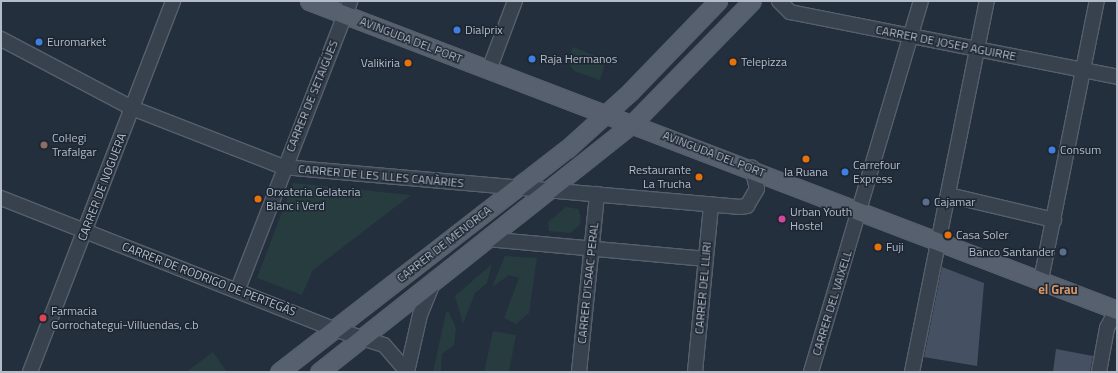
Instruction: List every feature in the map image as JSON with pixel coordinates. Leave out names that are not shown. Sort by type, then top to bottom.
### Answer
[{"type":"main road","name":"AVINGUDA DEL PORT","points":[[309,1],[347,8],[489,70],[634,123],[859,211],[1117,309]]},
{"type":"main road","name":"CARRER DE MENORCA","points":[[279,372],[516,188],[607,114],[718,1]]},
{"type":"main road","name":"CARRER DE MENORCA","points":[[319,372],[434,279],[634,123],[752,1]]},
{"type":"street","name":"CARRER DE NOGUERA","points":[[30,372],[173,1]]},
{"type":"street","points":[[489,70],[515,1]]},
{"type":"street","name":"CARRER DE JOSEP AGUIRRE","points":[[779,1],[790,12],[911,37],[978,48],[1117,77]]},
{"type":"street","name":"CARRER DEL VAIXELL","points":[[811,372],[921,1]]},
{"type":"street","points":[[912,372],[987,1]]},
{"type":"street","points":[[1041,280],[1097,1]]},
{"type":"street","name":"CARRER DE SETAIGÜES","points":[[238,289],[283,167],[347,8]]},
{"type":"street","name":"CARRER DE LES ILLES CANÀRIES","points":[[1,39],[132,108],[283,167],[710,205],[747,206],[757,190],[752,168]]},
{"type":"street","name":"CARRER D'ISAAC PERAL","points":[[579,372],[597,194]]},
{"type":"street","points":[[948,195],[1054,220]]},
{"type":"street","name":"CARRER DE RODRIGO DE PERTEGÀS","points":[[1,198],[238,289],[334,329],[363,337],[384,345],[407,372]]},
{"type":"street","name":"CARRER DEL LLIRI","points":[[695,372],[710,205]]},
{"type":"street","points":[[486,239],[705,259]]},
{"type":"street","points":[[407,372],[420,315],[434,279]]},
{"type":"street","points":[[1099,372],[1107,328],[1117,309]]},
{"type":"green space","points":[[573,47],[606,60],[600,80],[574,71],[567,61]]},
{"type":"green space","points":[[293,183],[411,195],[313,270],[302,295],[257,278]]},
{"type":"green space","points":[[566,207],[578,209],[581,217],[580,225],[570,233],[549,231],[548,222]]},
{"type":"green space","points":[[505,256],[537,258],[529,313],[516,324],[504,318],[519,278],[509,275],[492,287]]},
{"type":"green space","points":[[492,264],[487,283],[475,293],[463,324],[455,296]]},
{"type":"green space","points":[[446,312],[449,312],[456,328],[454,345],[442,354],[441,372],[433,372]]},
{"type":"green space","points":[[493,331],[516,335],[509,372],[484,372]]},
{"type":"green space","points":[[213,352],[227,372],[186,372]]},
{"type":"building","points":[[942,267],[984,283],[977,366],[924,357]]},
{"type":"building","points":[[1056,349],[1093,356],[1090,372],[1053,372]]},
{"type":"place","name":"Dialprix","points":[[457,30]]},
{"type":"place","name":"Euromarket","points":[[39,42]]},
{"type":"place","name":"Raja Hermanos","points":[[532,59]]},
{"type":"place","name":"Telepizza","points":[[733,62]]},
{"type":"place","name":"Valikiria","points":[[408,63]]},
{"type":"place","name":"Col·legi Trafalgar","points":[[44,145]]},
{"type":"place","name":"Consum","points":[[1052,150]]},
{"type":"place","name":"la Ruana","points":[[806,159]]},
{"type":"place","name":"Carrefour Express","points":[[845,172]]},
{"type":"place","name":"Restaurante La Trucha","points":[[699,177]]},
{"type":"place","name":"Orxateria Gelateria Blanc i Verd","points":[[258,199]]},
{"type":"place","name":"Cajamar","points":[[926,202]]},
{"type":"place","name":"Urban Youth Hostel","points":[[782,219]]},
{"type":"place","name":"Casa Soler","points":[[948,235]]},
{"type":"place","name":"Fuji","points":[[878,247]]},
{"type":"place","name":"Banco Santander","points":[[1063,252]]},
{"type":"place","name":"Farmacia Gorrochategui-Villuendas, c.b","points":[[43,318]]},
{"type":"district","name":"el Grau","points":[[1058,289]]}]
